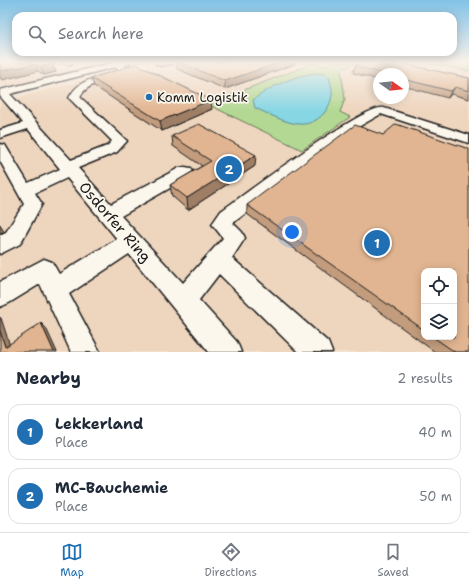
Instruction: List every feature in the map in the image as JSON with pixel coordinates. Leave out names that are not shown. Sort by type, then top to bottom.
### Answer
[{"type":"street","points":[[1,93],[60,78]]},
{"type":"street","points":[[25,191],[112,149],[120,141],[74,98],[78,89],[85,84],[104,78]]},
{"type":"street","name":"Osdorfer Ring","points":[[1,93],[31,124],[227,352]]},
{"type":"street","points":[[182,300],[235,238],[222,224],[228,216],[349,127],[380,110],[469,139]]},
{"type":"street","points":[[0,134],[31,124]]},
{"type":"street","points":[[0,148],[33,204],[13,238],[0,245]]},
{"type":"street","points":[[109,214],[185,172]]},
{"type":"street","points":[[54,290],[132,241]]},
{"type":"street","points":[[218,259],[318,352]]},
{"type":"street","points":[[0,295],[44,269],[86,352]]},
{"type":"shaded area","points":[[0,78],[41,78],[3,87],[0,84]]},
{"type":"shaded area","points":[[91,78],[373,78],[373,104],[409,104],[409,78],[469,78],[469,352],[0,352],[0,102]]},
{"type":"green space","points":[[274,78],[342,78],[345,99],[340,112],[350,117],[302,150],[207,104]]},
{"type":"water","points":[[329,78],[332,88],[331,101],[325,112],[311,123],[298,124],[287,122],[255,108],[253,100],[282,82],[290,79]]},
{"type":"building","name":"Komm Logistik","points":[[92,78],[166,78],[211,100],[160,121]]},
{"type":"building","points":[[218,78],[233,78],[225,81]]},
{"type":"building","points":[[409,78],[469,78],[469,91],[455,87],[451,91],[409,80]]},
{"type":"building","points":[[199,124],[256,155],[187,198],[170,185],[211,161],[172,136]]},
{"type":"building","points":[[396,124],[469,149],[469,352],[455,352],[437,340],[457,340],[457,268],[421,268],[421,328],[247,205],[355,125],[383,135]]},
{"type":"building","points":[[41,323],[54,352],[0,352],[0,331],[5,347]]},
{"type":"place","name":"Komm Logistik","points":[[149,97]]},
{"type":"place","name":"MC-Bauchemie","points":[[229,169]]},
{"type":"place","name":"Lekkerland","points":[[377,243]]}]
